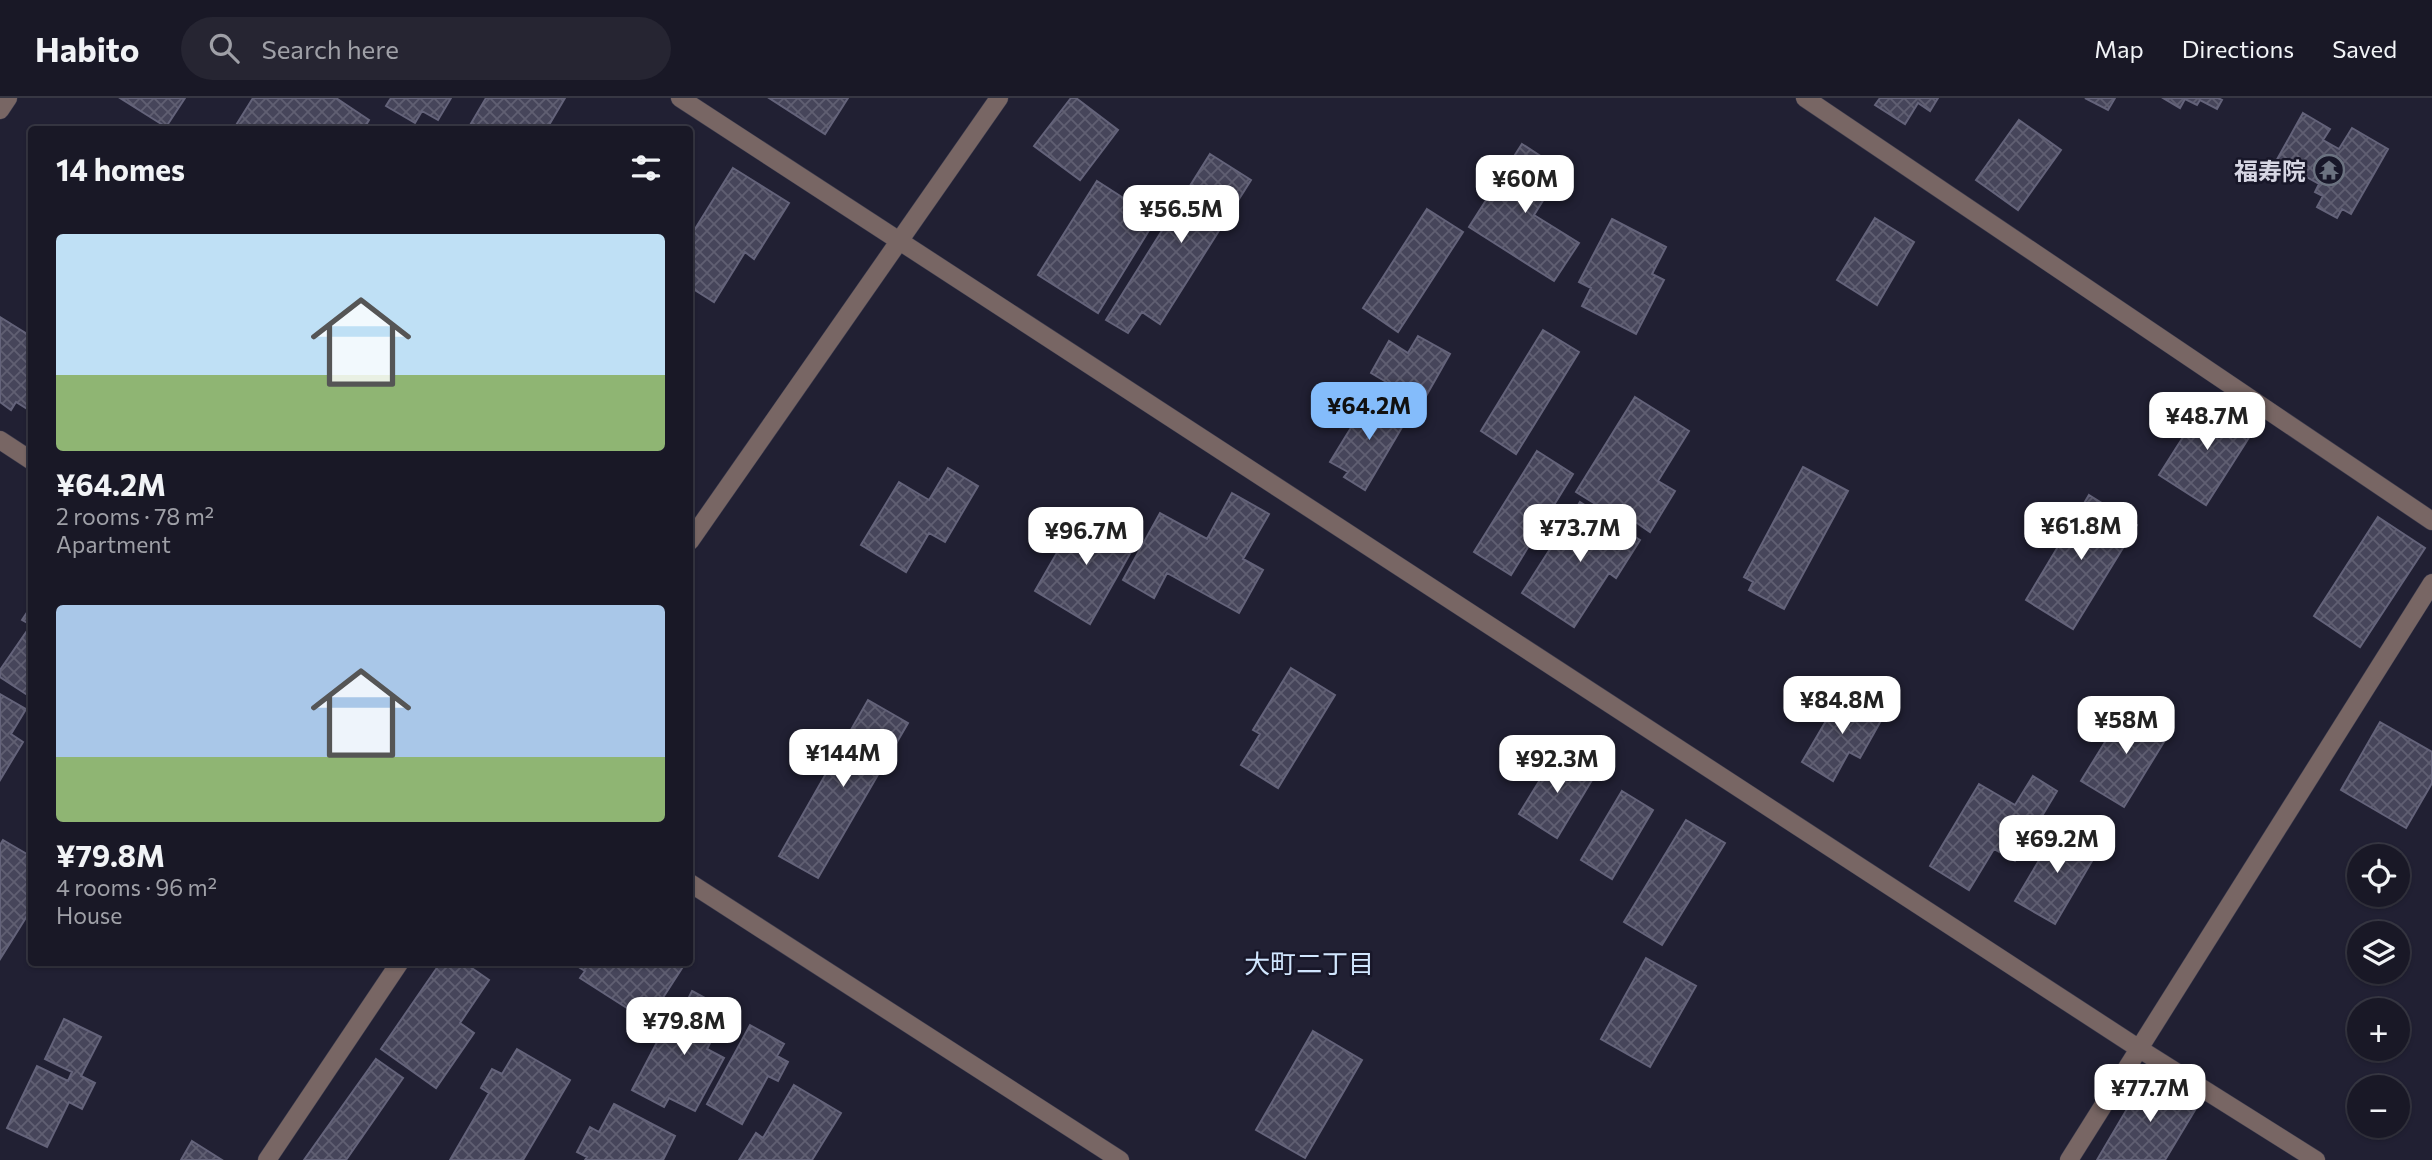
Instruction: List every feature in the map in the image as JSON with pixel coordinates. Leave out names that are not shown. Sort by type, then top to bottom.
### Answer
[{"type":"street","points":[[0,110],[8,98]]},
{"type":"street","points":[[680,98],[2138,1048],[2316,1160]]},
{"type":"street","points":[[693,537],[999,98]]},
{"type":"street","points":[[1805,98],[2432,521]]},
{"type":"street","points":[[0,440],[28,458]]},
{"type":"street","points":[[2069,1160],[2432,583]]},
{"type":"street","points":[[693,885],[1121,1160]]},
{"type":"street","points":[[267,1160],[397,966]]},
{"type":"building","points":[[120,98],[185,98],[164,126]]},
{"type":"building","points":[[253,98],[336,98],[369,120],[365,126],[236,126]]},
{"type":"building","points":[[391,98],[451,98],[438,120],[422,111],[415,123],[386,106]]},
{"type":"building","points":[[486,98],[565,98],[548,126],[470,126]]},
{"type":"building","points":[[769,98],[848,98],[825,134]]},
{"type":"building","points":[[1071,98],[1076,98],[1118,130],[1080,180],[1034,146]]},
{"type":"building","points":[[1880,98],[1938,98],[1930,111],[1918,103],[1905,124],[1875,105]]},
{"type":"building","points":[[2085,98],[2115,98],[2108,110]]},
{"type":"building","points":[[2163,98],[2222,100],[2217,109],[2200,100],[2197,105],[2185,99],[2180,108]]},
{"type":"building","name":"福寿院","points":[[2303,113],[2330,129],[2323,140],[2339,149],[2352,128],[2388,149],[2351,214],[2342,209],[2337,218],[2317,207],[2323,196],[2315,192],[2319,184],[2301,174],[2298,179],[2274,165]]},
{"type":"building","points":[[2019,120],[2061,150],[2018,210],[1976,180]]},
{"type":"building","points":[[1522,144],[1562,170],[1534,215],[1579,243],[1554,281],[1469,227]]},
{"type":"building","points":[[1210,154],[1251,180],[1160,324],[1142,312],[1128,333],[1106,320]]},
{"type":"building","points":[[733,168],[789,203],[754,259],[745,252],[714,302],[693,289],[693,232]]},
{"type":"building","points":[[1097,181],[1156,219],[1098,313],[1038,275]]},
{"type":"building","points":[[1427,209],[1463,232],[1398,332],[1363,308]]},
{"type":"building","points":[[1875,218],[1914,242],[1877,305],[1837,280]]},
{"type":"building","points":[[1612,219],[1666,247],[1652,274],[1664,280],[1636,334],[1582,306],[1591,288],[1579,282]]},
{"type":"building","points":[[0,317],[28,334],[28,410],[16,402],[11,410],[0,402]]},
{"type":"building","points":[[1543,330],[1579,352],[1516,454],[1481,431]]},
{"type":"building","points":[[1418,336],[1450,354],[1422,403],[1371,373],[1389,341],[1408,353]]},
{"type":"building","points":[[1376,397],[1408,417],[1365,490],[1344,477],[1348,472],[1330,462],[1365,405],[1369,408]]},
{"type":"building","points":[[1635,397],[1689,431],[1658,481],[1675,491],[1650,532],[1634,521],[1631,526],[1576,492]]},
{"type":"building","points":[[2208,398],[2255,428],[2206,505],[2159,475]]},
{"type":"building","points":[[1537,451],[1573,474],[1511,575],[1474,552]]},
{"type":"building","points":[[1803,467],[1848,491],[1784,609],[1749,590],[1753,582],[1744,577]]},
{"type":"building","points":[[948,468],[978,486],[945,542],[929,533],[906,572],[861,545],[899,482],[929,500]]},
{"type":"building","points":[[1232,493],[1269,514],[1243,559],[1263,570],[1239,613],[1167,573],[1154,598],[1123,580],[1160,513],[1207,539]]},
{"type":"building","points":[[2089,495],[2137,525],[2073,629],[2026,600]]},
{"type":"building","points":[[1580,502],[1640,540],[1616,578],[1609,573],[1574,627],[1522,593]]},
{"type":"building","points":[[1081,511],[1136,543],[1090,624],[1035,591]]},
{"type":"building","points":[[2378,517],[2425,548],[2360,647],[2314,616]]},
{"type":"building","points":[[28,611],[28,623],[22,620]]},
{"type":"building","points":[[28,629],[28,695],[0,677],[0,670]]},
{"type":"building","points":[[1291,668],[1335,695],[1278,788],[1241,765],[1260,734],[1253,730]]},
{"type":"building","points":[[1843,692],[1883,717],[1860,758],[1849,752],[1833,781],[1802,762]]},
{"type":"building","points":[[0,694],[26,709],[11,734],[23,742],[0,780]]},
{"type":"building","points":[[868,700],[908,723],[818,878],[779,856]]},
{"type":"building","points":[[2128,705],[2170,732],[2124,807],[2081,781]]},
{"type":"building","points":[[2380,722],[2432,752],[2432,783],[2406,828],[2341,790]]},
{"type":"building","points":[[1557,752],[1595,775],[1557,838],[1519,814]]},
{"type":"building","points":[[2033,776],[2057,791],[2015,861],[1994,849],[1969,890],[1930,866],[1979,784],[2015,805]]},
{"type":"building","points":[[1622,791],[1653,810],[1612,879],[1581,860]]},
{"type":"building","points":[[1686,820],[1725,843],[1662,945],[1624,922]]},
{"type":"building","points":[[2060,825],[2099,849],[2055,924],[2015,901]]},
{"type":"building","points":[[3,840],[28,855],[28,914],[0,959],[0,845]]},
{"type":"building","points":[[1646,958],[1696,986],[1650,1067],[1601,1039]]},
{"type":"building","points":[[438,966],[469,966],[489,980],[460,1023],[474,1033],[436,1088],[381,1049]]},
{"type":"building","points":[[577,966],[683,966],[653,1013],[643,1006],[638,1015],[580,978],[585,971]]},
{"type":"building","points":[[692,991],[727,1010],[707,1049],[724,1058],[695,1111],[669,1098],[664,1107],[632,1090],[665,1027],[672,1031]]},
{"type":"building","points":[[64,1019],[101,1037],[81,1076],[95,1083],[82,1109],[69,1102],[47,1147],[7,1128],[37,1066],[68,1081],[72,1072],[45,1059]]},
{"type":"building","points":[[750,1025],[784,1044],[777,1056],[788,1062],[778,1081],[768,1076],[742,1124],[707,1104]]},
{"type":"building","points":[[1313,1031],[1362,1060],[1305,1158],[1256,1130]]},
{"type":"building","points":[[517,1049],[570,1080],[523,1160],[450,1160],[489,1093],[481,1088],[492,1069],[502,1074]]},
{"type":"building","points":[[376,1059],[403,1078],[346,1160],[304,1160]]},
{"type":"building","points":[[2147,1075],[2198,1105],[2165,1160],[2097,1160]]},
{"type":"building","points":[[794,1085],[841,1113],[812,1160],[739,1160],[756,1133],[763,1138]]},
{"type":"building","points":[[614,1104],[675,1136],[663,1160],[585,1160],[587,1157],[577,1152],[590,1127],[599,1132]]},
{"type":"building","points":[[192,1141],[222,1160],[181,1160]]},
{"type":"place","name":"福寿院","points":[[2329,170]]},
{"type":"district","name":"大町二丁目","points":[[1309,962]]}]
